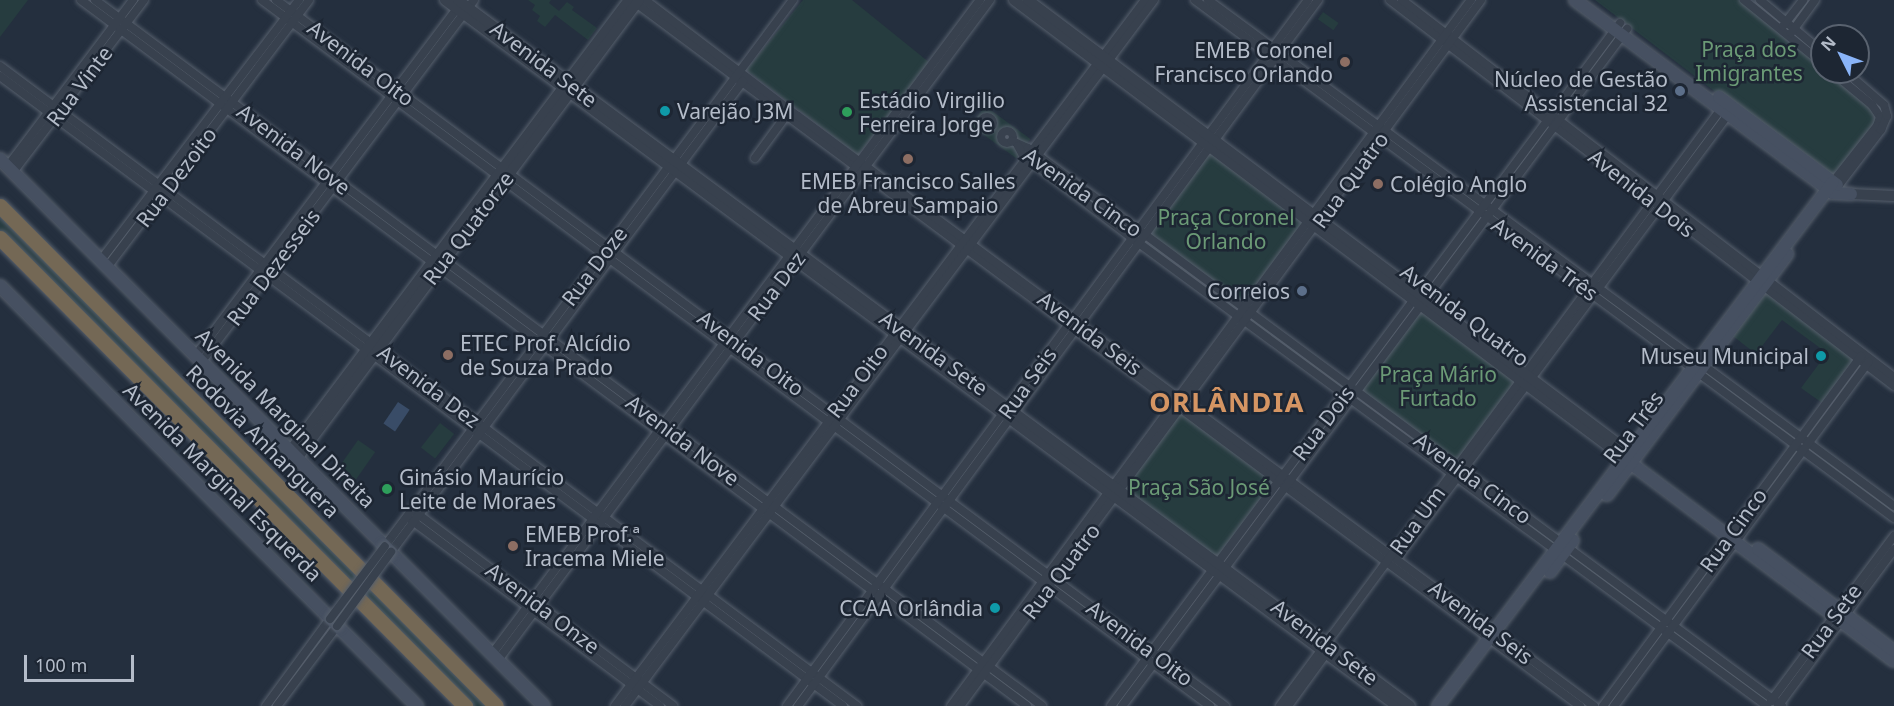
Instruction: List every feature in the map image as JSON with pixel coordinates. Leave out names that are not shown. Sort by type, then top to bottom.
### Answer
[{"type":"highway","name":"Rodovia Anhanguera","points":[[0,206],[496,706]]},
{"type":"highway","name":"Rodovia Anhanguera","points":[[0,238],[465,706]]},
{"type":"main road","points":[[1575,0],[1621,29]]},
{"type":"main road","points":[[1588,0],[1621,29],[1727,109],[1833,187],[1851,194]]},
{"type":"main road","name":"Avenida Marginal Direita","points":[[7,166],[544,706]]},
{"type":"main road","name":"Rua Três","points":[[1448,706],[1495,638],[1833,187]]},
{"type":"main road","name":"Avenida Marginal Esquerda","points":[[0,286],[417,706]]},
{"type":"main road","name":"Avenida Quatro","points":[[1630,457],[1893,655]]},
{"type":"main road","name":"Rua Três","points":[[1438,706],[1495,638]]},
{"type":"street","name":"Avenida Nove","points":[[81,0],[121,24]]},
{"type":"street","name":"Avenida Nove","points":[[95,0],[121,24],[226,104],[878,591],[984,668],[1042,706]]},
{"type":"street","name":"Rua Vinte","points":[[121,24],[134,0]]},
{"type":"street","name":"Rua Vinte","points":[[7,166],[54,112],[121,24],[144,0]]},
{"type":"street","name":"Avenida Oito","points":[[262,0],[291,16],[1049,581],[1225,706]]},
{"type":"street","name":"Avenida Oito","points":[[276,0],[291,16]]},
{"type":"street","name":"Rua Dezoito","points":[[104,263],[226,104],[291,16],[299,0]]},
{"type":"street","name":"Rua Dezoito","points":[[291,16],[309,0]]},
{"type":"street","name":"Avenida Sete","points":[[444,0],[464,5],[568,87],[1219,569],[1326,649],[1397,706]]},
{"type":"street","name":"Rua Doze","points":[[277,706],[334,622],[740,78],[793,0]]},
{"type":"street","name":"Rua Dez","points":[[495,657],[860,167],[980,0]]},
{"type":"street","name":"Rua Dez","points":[[860,167],[990,0]]},
{"type":"street","name":"Avenida Quatro","points":[[1014,0],[1103,62]]},
{"type":"street","name":"Avenida Quatro","points":[[1028,0],[1103,62],[1208,142],[1630,457]]},
{"type":"street","name":"Rua Oito","points":[[1103,62],[1145,0]]},
{"type":"street","name":"Rua Oito","points":[[625,706],[637,684],[833,420],[1103,62],[1154,0]]},
{"type":"street","name":"Avenida Três","points":[[1195,0],[1274,54],[1593,289],[1698,367],[1796,445],[1806,447],[1894,506]]},
{"type":"street","name":"Avenida Três","points":[[1208,0],[1274,54]]},
{"type":"street","name":"Rua Seis","points":[[1274,54],[1308,0]]},
{"type":"street","name":"Rua Seis","points":[[787,706],[813,678],[1010,414],[1208,142],[1318,0]]},
{"type":"street","name":"Avenida Dois","points":[[1390,0],[1447,39],[1553,119],[1869,363],[1894,386]]},
{"type":"street","name":"Avenida Dois","points":[[1402,0],[1447,39]]},
{"type":"street","name":"Rua Quatro","points":[[951,706],[984,668],[1115,492],[1380,132],[1447,39],[1471,0]]},
{"type":"street","name":"Rua Quatro","points":[[1447,39],[1481,0]]},
{"type":"street","points":[[1744,0],[1810,44]]},
{"type":"street","points":[[1760,0],[1810,51]]},
{"type":"street","points":[[1788,29],[1803,0]]},
{"type":"street","points":[[1788,29],[1815,0]]},
{"type":"street","name":"Avenida Seis","points":[[636,1],[1392,561],[1495,638],[1580,706]]},
{"type":"street","name":"Rua Quatorze","points":[[295,454],[568,87],[636,1]]},
{"type":"street","name":"Rua Dezesseis","points":[[199,358],[464,5]]},
{"type":"street","name":"Rua Dois","points":[[1111,706],[1153,657],[1621,29]]},
{"type":"street","name":"Avenida Dez","points":[[0,66],[54,112]]},
{"type":"street","name":"Avenida Dez","points":[[0,76],[54,112],[813,678],[857,706]]},
{"type":"street","points":[[1848,84],[1883,113]]},
{"type":"street","points":[[1860,84],[1882,103],[1883,113]]},
{"type":"street","name":"Rua Um","points":[[1280,706],[1392,561],[1727,109]]},
{"type":"street","name":"Rua Três","points":[[1833,187],[1884,125],[1883,113]]},
{"type":"street","points":[[755,158],[788,114]]},
{"type":"street","name":"Avenida Cinco","points":[[992,127],[1001,133],[1010,132],[1015,143],[1138,237],[1774,705]]},
{"type":"street","points":[[1851,194],[1894,196]]},
{"type":"street","name":"Rua Cinco","points":[[1603,706],[1638,666],[1709,571],[1860,356]]},
{"type":"street","name":"Avenida Dois","points":[[1869,363],[1894,377]]},
{"type":"street","name":"Rua Cinco","points":[[1734,536],[1806,447],[1869,363]]},
{"type":"street","name":"Avenida Três","points":[[1698,367],[1802,437],[1806,447],[1894,518]]},
{"type":"street","name":"Avenida Onze","points":[[413,516],[637,684],[673,706]]},
{"type":"street","name":"Rua Sete","points":[[1774,705],[1884,556],[1894,536]]},
{"type":"street","name":"Rua Sete","points":[[1884,556],[1894,549]]},
{"type":"street","name":"Rua Doze","points":[[266,706],[334,622]]},
{"type":"street","name":"Avenida Seis","points":[[1495,638],[1594,706]]},
{"type":"street","name":"Avenida Sete","points":[[1326,649],[1410,706]]},
{"type":"street","name":"Rua Um","points":[[1288,706],[1326,649]]},
{"type":"street","name":"Avenida Oito","points":[[1153,657],[1210,706]]},
{"type":"street","name":"Rua Dois","points":[[1122,706],[1153,657]]},
{"type":"street","name":"Rua Cinco","points":[[1614,706],[1638,666]]},
{"type":"street","name":"Avenida Nove","points":[[984,668],[1028,706]]},
{"type":"street","name":"Rua Quatro","points":[[960,706],[984,668]]},
{"type":"street","name":"Rua Seis","points":[[798,706],[813,678]]},
{"type":"street","name":"Avenida Dez","points":[[813,678],[843,706]]},
{"type":"street","name":"Rua Oito","points":[[615,706],[637,684]]},
{"type":"street","name":"Avenida Onze","points":[[637,684],[660,706]]},
{"type":"green space","points":[[0,0],[28,0],[0,37]]},
{"type":"green space","points":[[528,0],[551,0],[549,3],[559,11],[567,2],[574,7],[572,10],[597,28],[588,40],[555,15],[545,27],[537,21],[540,16],[532,10],[535,5]]},
{"type":"green space","name":"Estádio Virgilio Ferreira Jorge","points":[[803,0],[852,0],[930,63],[858,155],[746,70]]},
{"type":"green space","name":"Praça dos Imigrantes","points":[[1595,0],[1740,0],[1810,55],[1810,84],[1844,84],[1880,117],[1832,181]]},
{"type":"green space","points":[[1323,12],[1339,23],[1333,30],[1318,19]]},
{"type":"green space","points":[[985,106],[1030,139],[1016,158],[971,125]]},
{"type":"green space","name":"Praça Coronel Orlando","points":[[1209,149],[1309,221],[1245,309],[1146,236]]},
{"type":"green space","points":[[0,215],[490,706],[471,706],[0,232]]},
{"type":"green space","points":[[1763,286],[1858,360],[1825,405],[1801,388],[1827,353],[1782,320],[1756,354],[1729,333]]},
{"type":"green space","name":"Praça Mário Furtado","points":[[1420,307],[1519,382],[1455,466],[1356,392]]},
{"type":"green space","name":"Praça São José","points":[[1179,410],[1279,482],[1220,563],[1120,491]]},
{"type":"green space","points":[[440,423],[454,434],[435,459],[421,447]]},
{"type":"green space","points":[[358,440],[375,452],[351,487],[333,475]]},
{"type":"water","points":[[398,402],[410,410],[395,431],[383,424]]},
{"type":"place","name":"EMEB Coronel Francisco Orlando","points":[[1345,62]]},
{"type":"place","name":"Núcleo de Gestão Assistencial 32","points":[[1680,91]]},
{"type":"place","name":"Varejão J3M","points":[[665,111]]},
{"type":"place","name":"Estádio Virgilio Ferreira Jorge","points":[[847,112]]},
{"type":"place","name":"EMEB Francisco Salles de Abreu Sampaio","points":[[908,159]]},
{"type":"place","name":"Colégio Anglo","points":[[1378,184]]},
{"type":"place","name":"Correios","points":[[1302,291]]},
{"type":"place","name":"ETEC Prof. Alcídio de Souza Prado","points":[[448,355]]},
{"type":"place","name":"Museu Municipal","points":[[1821,356]]},
{"type":"place","name":"Ginásio Maurício Leite de Moraes","points":[[387,489]]},
{"type":"place","name":"EMEB Prof.ª Iracema Miele","points":[[513,546]]},
{"type":"place","name":"CCAA Orlândia","points":[[995,608]]},
{"type":"district","name":"ORLÂNDIA","points":[[1227,402]]}]
